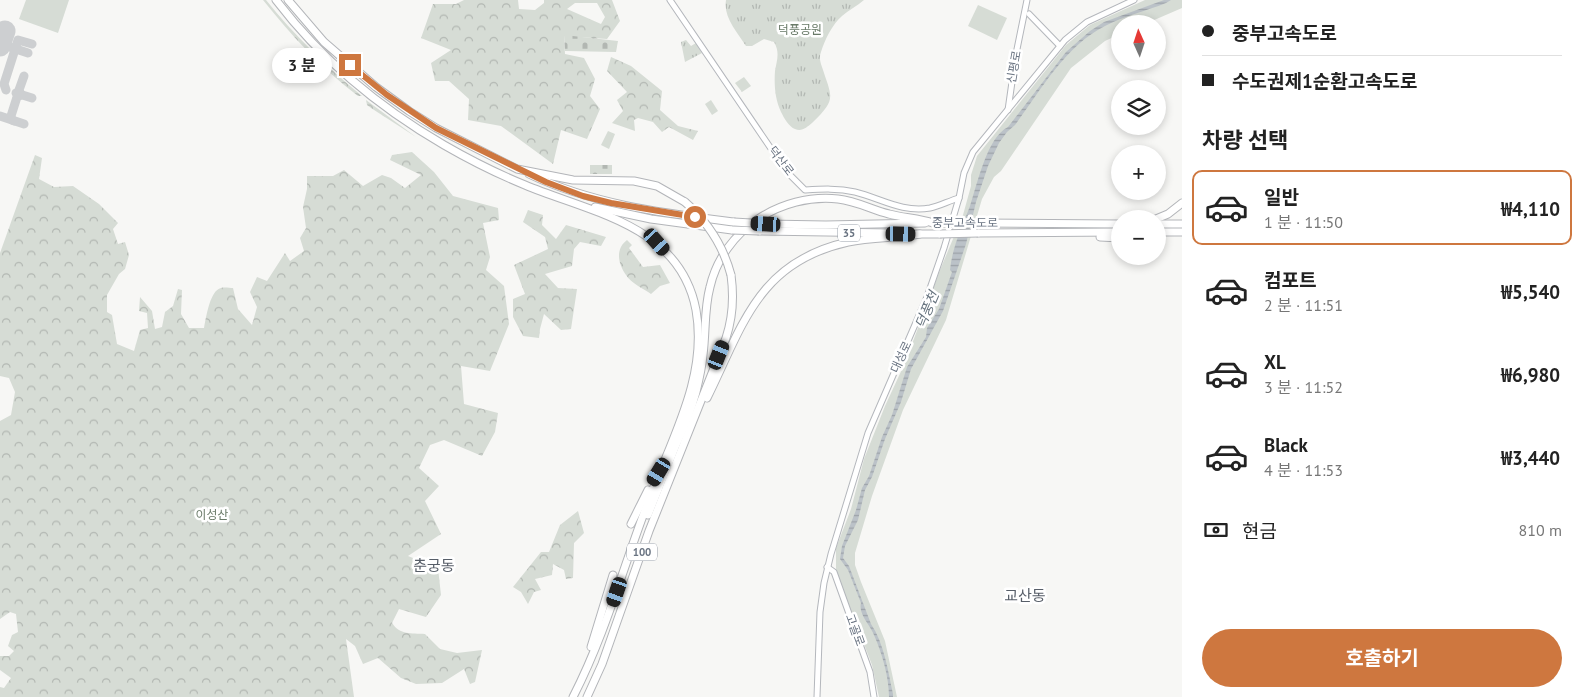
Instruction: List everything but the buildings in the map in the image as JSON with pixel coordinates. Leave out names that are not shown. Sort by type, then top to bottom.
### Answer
[{"type":"highway","name":"100","points":[[276,0],[318,48],[370,95],[406,122],[491,170],[629,226],[657,242],[683,274],[693,299],[698,322],[697,358],[686,407],[659,472],[610,610],[573,697]]},
{"type":"highway","name":"100","points":[[288,0],[324,42],[390,96],[436,128],[517,169],[574,180],[634,181],[657,186],[685,202],[696,212],[715,236],[728,261],[732,275],[733,307],[730,325],[649,531],[602,664],[587,697]]},
{"type":"highway","name":"중부고속도로","points":[[517,169],[560,188],[611,203],[676,215],[734,222],[826,225],[934,223],[1111,224]]},
{"type":"highway","points":[[630,555],[691,408],[701,369],[710,287],[715,270],[736,238],[748,226],[766,214],[790,203],[827,198],[853,202],[890,214],[934,223]]},
{"type":"highway","name":"중부고속도로","points":[[575,203],[652,219],[759,232],[920,234],[1111,232]]},
{"type":"highway","points":[[1166,212],[1169,206],[1167,204]]},
{"type":"highway","points":[[1166,215],[1182,204]]},
{"type":"highway","points":[[1166,224],[1182,224]]},
{"type":"highway","points":[[1166,232],[1182,232]]},
{"type":"highway","points":[[1052,233],[1111,238]]},
{"type":"highway","points":[[685,441],[745,318],[761,294],[779,274],[795,263],[830,247],[864,239],[920,234]]},
{"type":"highway","points":[[631,524],[659,472]]},
{"type":"highway","points":[[588,659],[613,574]]},
{"type":"street","name":"덕산로","points":[[670,0],[776,156],[790,175],[805,190],[833,189],[856,192],[890,205],[917,209],[931,208],[959,198]]},
{"type":"street","name":"신평로","points":[[1008,110],[1016,54],[1027,19],[1028,0]]},
{"type":"street","name":"대성로","points":[[817,697],[819,621],[827,567],[868,433],[927,297],[942,255],[959,198],[964,173],[973,152],[1060,46],[1087,22],[1134,0]]},
{"type":"street","points":[[1027,19],[1035,22],[1060,46]]},
{"type":"street","name":"고골로","points":[[827,567],[834,572],[870,672],[874,697]]},
{"type":"street","points":[[824,583],[834,578],[838,584]]},
{"type":"green space","points":[[26,0],[69,0],[58,33],[19,19]]},
{"type":"green space","points":[[263,0],[266,0],[311,50],[362,96],[358,96],[345,86],[320,63],[296,39]]},
{"type":"green space","points":[[464,0],[518,0],[519,9],[535,10],[544,3],[544,0],[612,0],[620,21],[607,39],[564,36],[565,54],[584,58],[595,79],[590,96],[600,109],[587,139],[561,130],[553,164],[501,126],[468,120],[469,99],[449,81],[435,81],[431,63],[451,50],[421,38],[433,4],[456,4]],"holes":[[[575,3],[597,3],[605,17],[601,24],[567,9]]]},
{"type":"green space","name":"덕풍공원","points":[[726,0],[864,0],[838,20],[827,37],[820,54],[820,59],[830,92],[829,103],[820,115],[806,127],[800,130],[793,128],[785,119],[779,107],[776,97],[775,71],[777,53],[774,42],[764,39],[752,46],[746,46],[729,18]]},
{"type":"green space","points":[[1145,0],[1182,0],[1182,8],[1166,15],[1112,15]]},
{"type":"green space","points":[[978,5],[1007,18],[997,40],[968,26]]},
{"type":"green space","points":[[1111,15],[1111,38],[1071,68],[1001,171],[994,177],[982,199],[946,320],[903,410],[872,496],[855,553],[855,565],[885,641],[897,697],[879,697],[872,665],[836,571],[836,548],[851,509],[864,459],[904,365],[963,215],[977,156],[1066,45],[1090,25]]},
{"type":"green space","points":[[564,35],[618,41],[616,52],[565,51]]},
{"type":"green space","points":[[686,40],[691,46],[696,43],[702,53],[685,62],[681,42]]},
{"type":"green space","points":[[611,57],[631,66],[662,91],[660,110],[678,126],[698,131],[693,140],[669,127],[662,132],[653,122],[638,118],[634,120],[635,131],[612,123],[623,111],[617,100],[627,92],[607,71]]},
{"type":"green space","points":[[744,77],[751,86],[742,92],[735,83]]},
{"type":"green space","points":[[366,100],[416,137],[371,108],[367,105]]},
{"type":"green space","points":[[711,100],[718,111],[712,115],[705,104]]},
{"type":"green space","points":[[608,131],[615,134],[609,149],[601,145]]},
{"type":"green space","name":"이성산","points":[[412,152],[434,172],[453,196],[498,208],[499,220],[483,223],[490,257],[486,270],[504,286],[509,324],[490,371],[461,366],[464,404],[498,413],[495,432],[482,456],[444,440],[430,445],[419,468],[439,486],[425,501],[441,534],[408,556],[438,568],[441,595],[426,617],[399,609],[392,623],[402,631],[425,634],[440,649],[457,653],[482,650],[475,682],[470,684],[464,669],[442,683],[416,684],[401,678],[378,658],[363,664],[355,646],[346,639],[354,697],[0,697],[0,687],[4,688],[11,678],[0,670],[0,656],[9,656],[14,651],[8,646],[12,635],[18,632],[16,614],[10,612],[0,619],[0,421],[11,415],[15,392],[9,378],[0,376],[0,253],[35,155],[42,158],[39,179],[54,187],[73,186],[99,204],[118,223],[113,229],[118,244],[125,242],[129,255],[125,269],[119,274],[107,295],[107,312],[112,315],[117,344],[134,351],[140,330],[148,328],[147,313],[139,311],[140,297],[152,311],[155,329],[162,327],[165,312],[173,306],[178,289],[182,290],[181,314],[189,328],[204,328],[209,305],[214,294],[221,288],[233,288],[238,309],[252,325],[257,307],[250,292],[257,277],[267,281],[285,253],[290,261],[304,251],[300,238],[306,228],[303,207],[307,189],[307,176],[333,176],[344,170],[363,186],[382,175],[391,178],[405,188],[421,175],[390,160],[392,155]]},
{"type":"green space","points":[[590,165],[612,165],[612,174],[590,174]]},
{"type":"green space","points":[[528,210],[543,215],[542,225],[556,239],[566,225],[606,237],[601,246],[580,242],[574,249],[572,266],[545,274],[558,288],[577,289],[571,329],[561,330],[544,314],[539,338],[523,336],[513,317],[513,299],[525,294],[514,265],[548,249],[545,237],[523,222]]},
{"type":"green space","points":[[627,240],[632,245],[629,248],[643,267],[660,265],[670,283],[660,286],[651,294],[628,278],[623,271],[619,257],[619,252]]},
{"type":"green space","points":[[578,511],[584,533],[574,543],[573,578],[566,579],[564,570],[553,564],[552,575],[535,579],[541,590],[534,592],[528,604],[521,592],[513,587],[541,552],[549,552],[560,525]]},
{"type":"shaded area","points":[[1164,0],[1171,0],[1130,15],[1123,15]]},
{"type":"shaded area","points":[[1111,19],[1111,23],[1091,35],[1066,57],[1015,125],[999,143],[988,166],[976,202],[966,244],[943,311],[911,369],[901,402],[885,439],[872,477],[865,490],[858,520],[845,546],[843,558],[849,566],[885,658],[893,694],[893,697],[889,697],[880,649],[861,611],[861,603],[848,570],[840,559],[842,546],[862,488],[869,476],[882,437],[892,415],[907,367],[926,337],[927,328],[939,309],[952,272],[950,270],[955,246],[984,162],[994,141],[1008,127],[1066,52],[1090,31]]},
{"type":"taxiway","points":[[0,29],[5,31]]},
{"type":"taxiway","points":[[6,90],[4,84],[18,40],[32,44]]},
{"type":"taxiway","points":[[1,44],[28,53]]},
{"type":"taxiway","points":[[14,121],[11,116],[17,97],[21,95],[19,90],[24,76]]},
{"type":"taxiway","points":[[16,93],[32,98]]},
{"type":"taxiway","points":[[0,116],[24,124]]},
{"type":"runway","points":[[0,46],[5,31]]},
{"type":"district","name":"춘궁동","points":[[434,566]]},
{"type":"district","name":"교산동","points":[[1025,596]]},
{"type":"route","points":[[350,65],[376,87],[436,128],[546,182],[583,196],[611,203],[695,217]]},
{"type":"water label","name":"덕풍천","points":[[927,310]]}]
